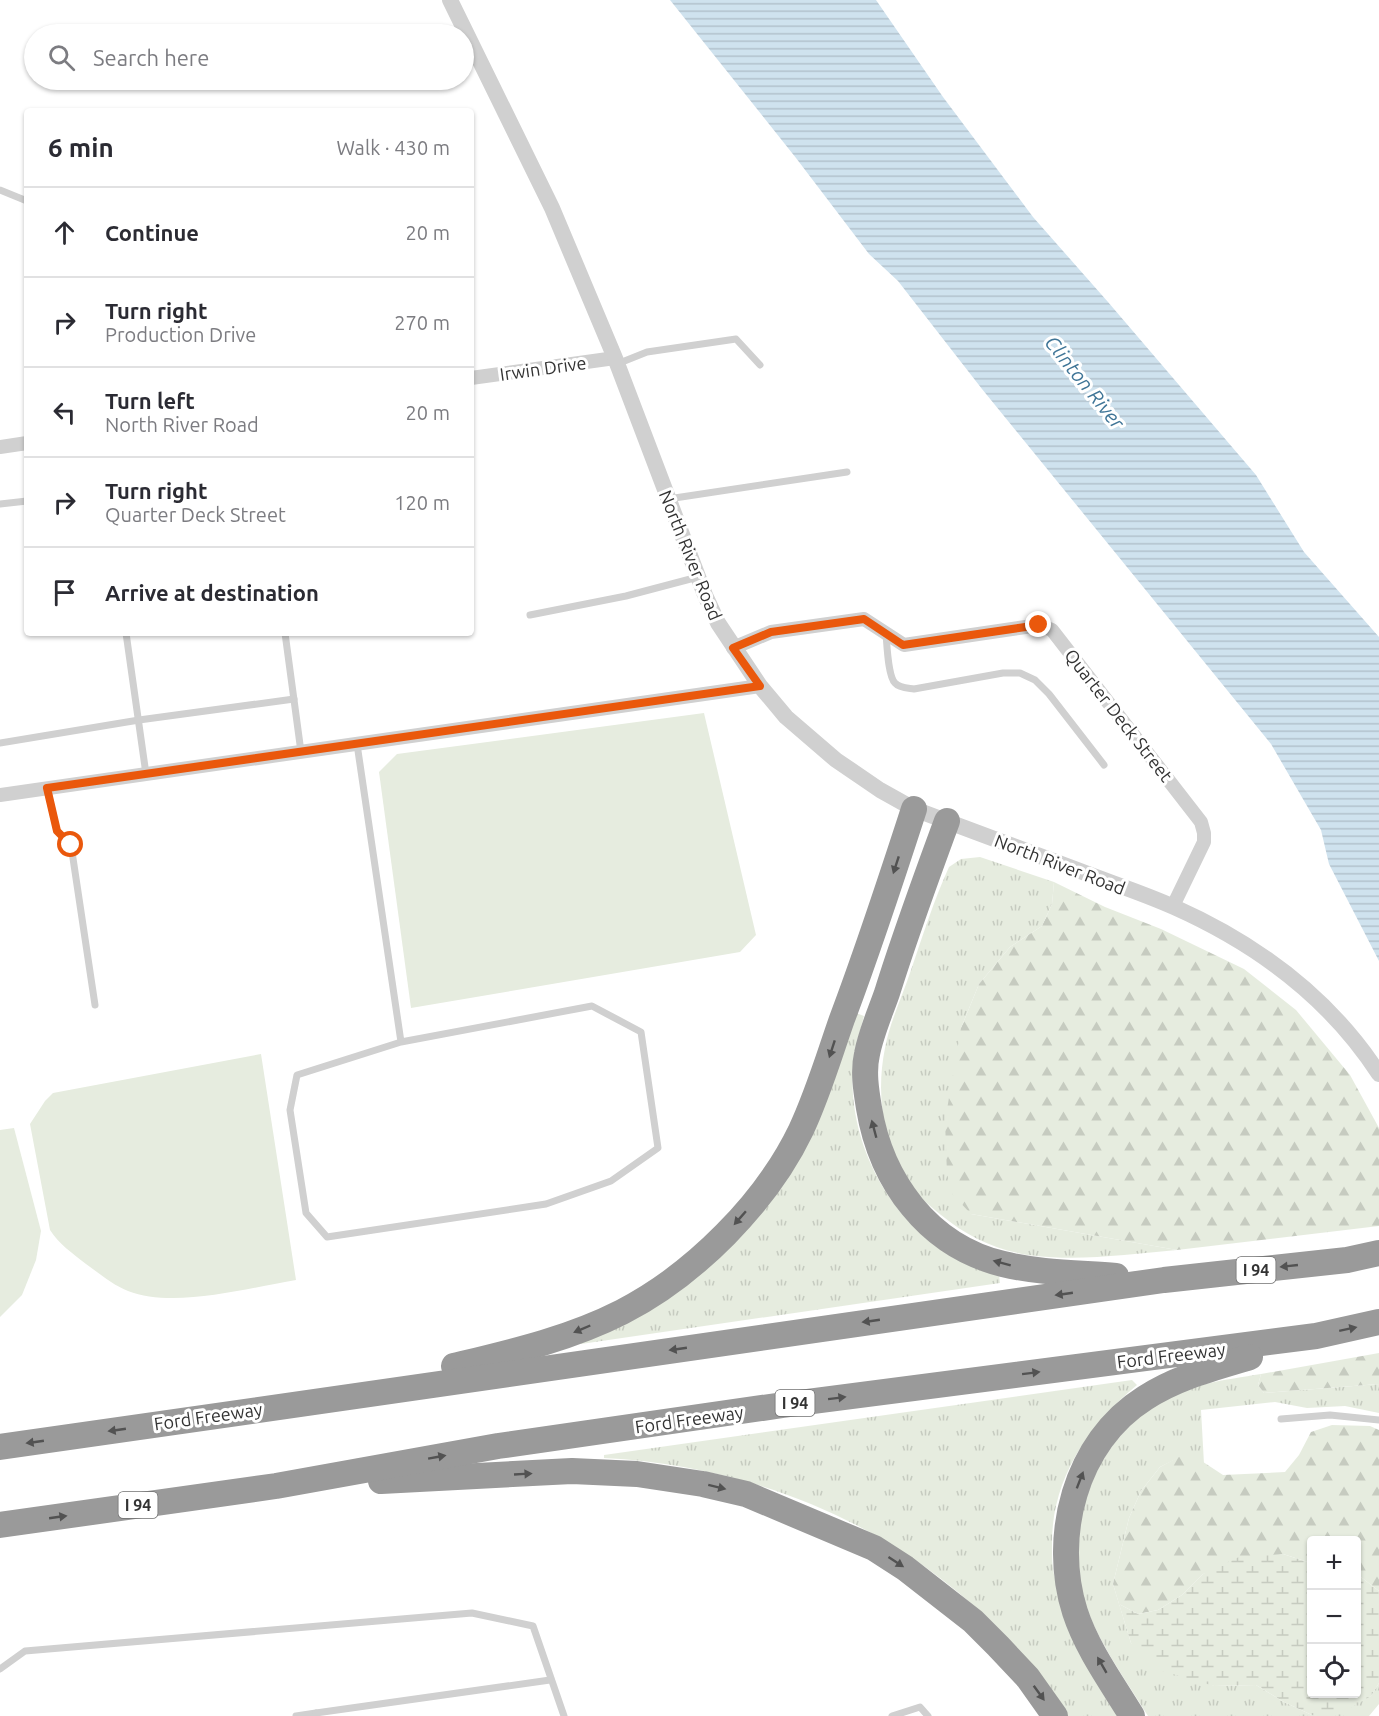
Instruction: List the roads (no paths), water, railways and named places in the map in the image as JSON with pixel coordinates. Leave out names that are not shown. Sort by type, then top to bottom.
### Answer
[{"type":"highway","points":[[320,1400],[548,1343],[611,1317],[670,1283],[731,1228],[758,1198],[801,1131],[877,926],[914,809]]},
{"type":"highway","points":[[947,821],[867,1054],[865,1077],[872,1125],[890,1175],[927,1222],[954,1244],[969,1252],[1002,1264],[1029,1268],[1164,1280]]},
{"type":"highway","name":"Ford Freeway","points":[[0,1447],[1164,1280],[1347,1260],[1378,1253]]},
{"type":"highway","name":"Ford Freeway","points":[[0,1525],[276,1486],[498,1446],[783,1405],[1316,1336],[1379,1322]]},
{"type":"highway","points":[[1132,1716],[1086,1638],[1069,1587],[1066,1540],[1069,1514],[1085,1468],[1111,1425],[1150,1394],[1182,1378],[1316,1336]]},
{"type":"highway","points":[[276,1486],[572,1471],[638,1474],[704,1484],[746,1494],[874,1548],[905,1568],[973,1621],[1028,1678],[1055,1716]]},
{"type":"street","name":"North River Road","points":[[450,0],[462,24]]},
{"type":"street","name":"North River Road","points":[[474,49],[552,208],[616,361],[698,577],[718,623],[760,686],[786,717],[836,760],[880,790],[914,809],[1173,906],[1235,938],[1286,972],[1331,1012],[1362,1048],[1379,1074]]},
{"type":"street","name":"Irwin Drive","points":[[474,378],[616,361]]},
{"type":"street","points":[[0,447],[24,443]]},
{"type":"street","name":"Quarter Deck Street","points":[[733,648],[771,632],[864,619],[903,645],[1039,625],[1052,630],[1201,822],[1204,842],[1173,906]]},
{"type":"street","points":[[0,795],[760,686]]},
{"type":"lane","points":[[0,190],[24,200]]},
{"type":"lane","points":[[616,361],[647,352],[736,339],[760,365]]},
{"type":"lane","points":[[668,499],[847,472]]},
{"type":"lane","points":[[0,504],[24,501]]},
{"type":"lane","points":[[530,615],[626,596],[698,577]]},
{"type":"lane","points":[[886,634],[891,675],[895,683],[914,689],[1004,673],[1020,673],[1035,680],[1049,694],[1104,765]]},
{"type":"lane","points":[[126,636],[146,774]]},
{"type":"lane","points":[[285,636],[301,752]]},
{"type":"lane","points":[[0,743],[139,720],[294,699]]},
{"type":"lane","points":[[357,744],[400,1042]]},
{"type":"lane","points":[[47,788],[57,831],[71,845],[95,1005]]},
{"type":"lane","points":[[592,1006],[641,1032],[658,1148],[610,1181],[546,1204],[327,1237],[306,1213],[290,1110],[297,1075],[400,1042],[592,1006]]},
{"type":"lane","points":[[1281,1419],[1330,1415],[1379,1420]]},
{"type":"lane","points":[[0,1669],[25,1651],[472,1613],[532,1626],[564,1716]]},
{"type":"lane","points":[[296,1716],[317,1715],[550,1680]]},
{"type":"lane","points":[[892,1716],[920,1707],[928,1716]]},
{"type":"water","name":"Clinton River","points":[[670,0],[876,0],[943,97],[1033,217],[1256,475],[1304,552],[1379,637],[1379,961],[1329,864],[1321,830],[1271,744],[982,389],[898,281],[869,254]]}]
